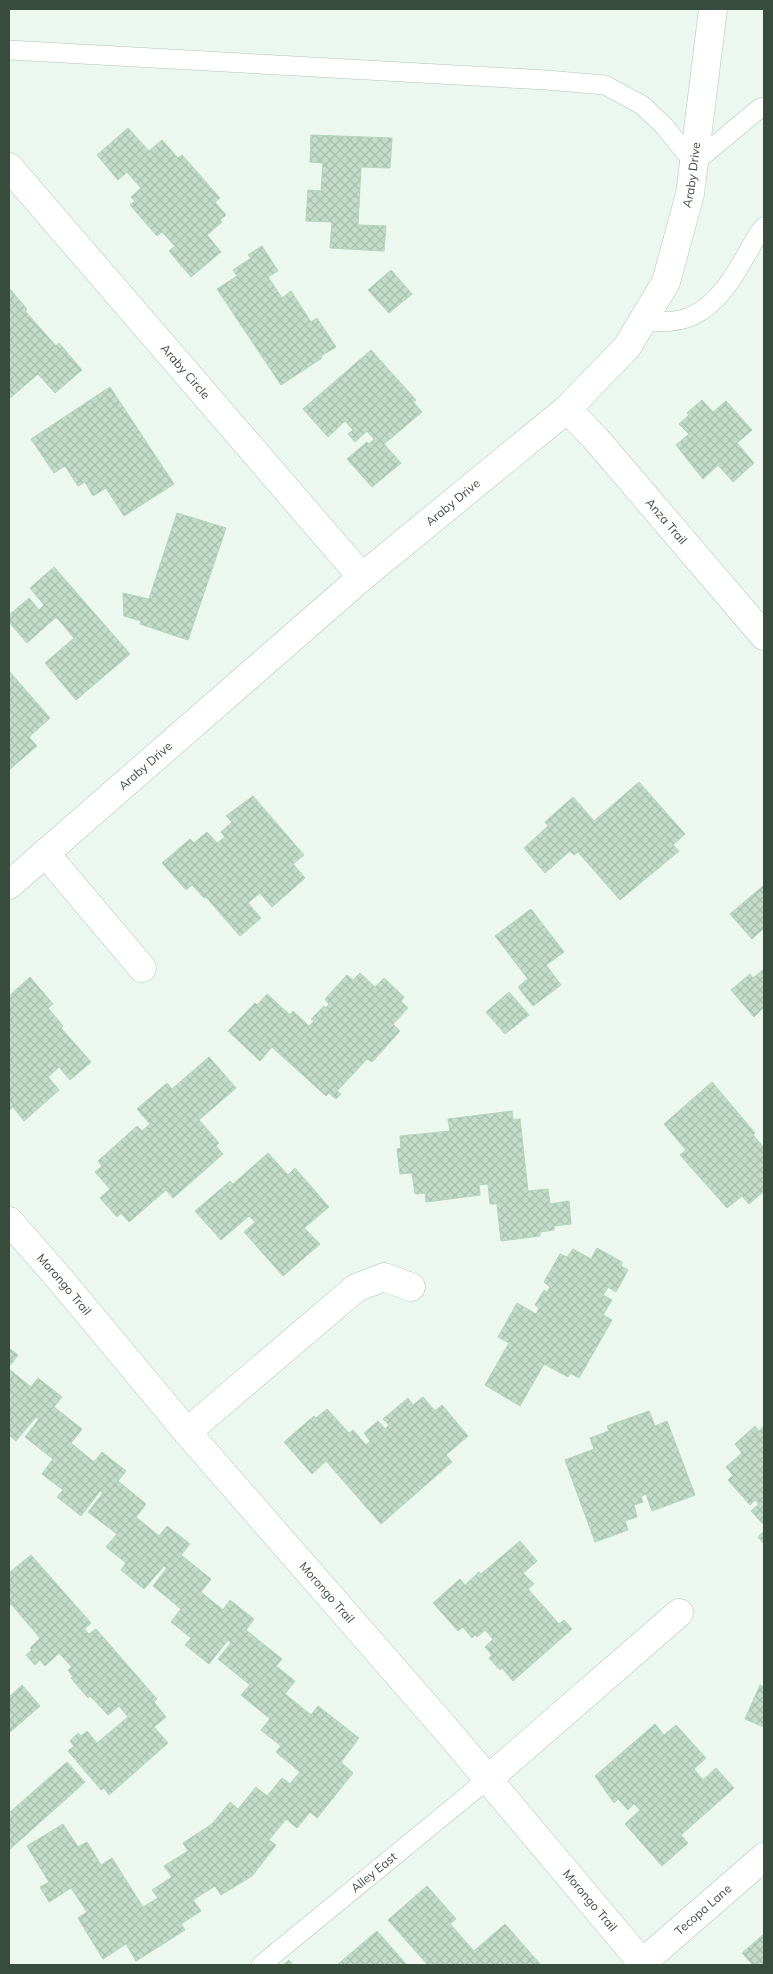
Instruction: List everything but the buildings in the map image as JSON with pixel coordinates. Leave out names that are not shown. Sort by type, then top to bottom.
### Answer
[{"type":"street","name":"Araby Drive","points":[[9,885],[362,577],[567,410],[627,347],[666,282],[690,194],[713,9]]},
{"type":"street","name":"Araby Circle","points":[[9,167],[362,577]]},
{"type":"street","name":"Anza Trail","points":[[567,410],[596,439],[764,636]]},
{"type":"street","points":[[45,853],[142,968]]},
{"type":"street","name":"Morongo Trail","points":[[9,1221],[65,1285],[187,1432],[488,1779],[643,1964]]},
{"type":"street","points":[[187,1432],[356,1288],[384,1276],[411,1288]]},
{"type":"street","points":[[488,1779],[679,1613]]},
{"type":"street","name":"Tecopa Lane","points":[[643,1964],[764,1857]]},
{"type":"lane","points":[[9,50],[546,80],[604,85],[642,105],[664,126],[694,163],[760,108],[764,107]]},
{"type":"lane","points":[[643,321],[666,322],[691,317],[708,306],[724,290],[764,227]]},
{"type":"lane","name":"Alley East","points":[[261,1965],[488,1779]]}]
